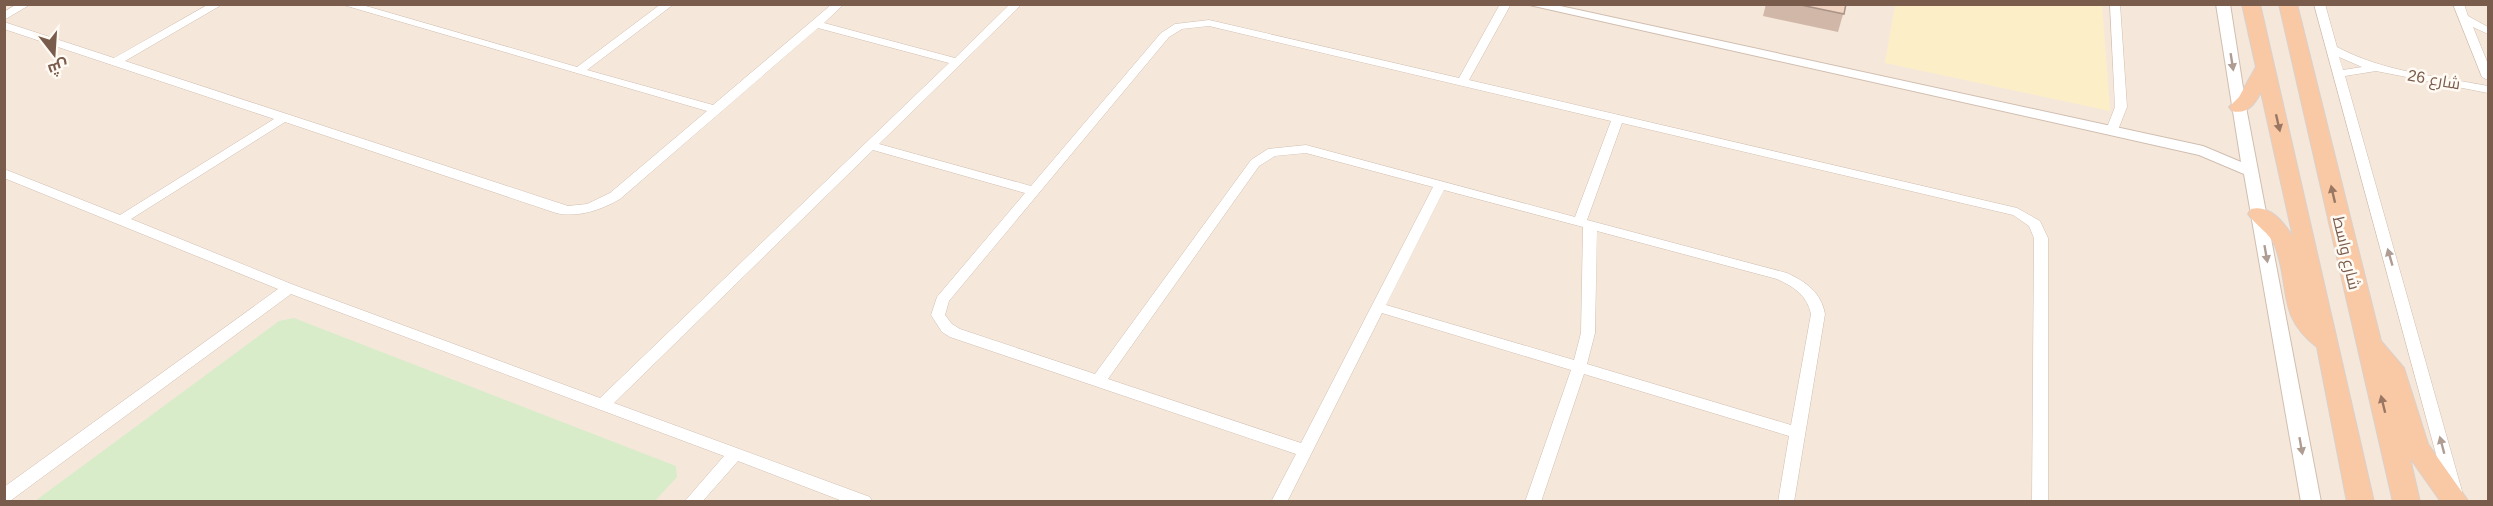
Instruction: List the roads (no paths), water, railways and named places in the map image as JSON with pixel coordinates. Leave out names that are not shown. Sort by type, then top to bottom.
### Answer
[{"type":"highway","points":[[2252,4],[2361,501]]},
{"type":"highway","name":"شارع واسط","points":[[2288,4],[2407,501]]},
{"type":"highway","points":[[2239,107],[2247,100],[2265,67]]},
{"type":"highway","points":[[2259,214],[2272,225],[2286,244],[2302,320],[2312,332],[2328,343]]},
{"type":"highway","points":[[2368,344],[2392,368],[2416,447],[2456,501]]},
{"type":"street","points":[[4,17],[26,4]]},
{"type":"street","points":[[116,62],[218,4]]},
{"type":"street","points":[[345,4],[716,110]]},
{"type":"street","points":[[578,70],[669,4]]},
{"type":"street","points":[[4,25],[561,210],[571,211],[595,207],[615,196],[839,4]]},
{"type":"street","points":[[603,405],[1017,4]]},
{"type":"street","points":[[1462,82],[1506,4]]},
{"type":"street","points":[[1531,4],[2203,151],[2252,172]]},
{"type":"street","points":[[2112,130],[2121,106],[2115,4]]},
{"type":"street","points":[[2223,4],[2239,107],[2311,501]]},
{"type":"street","points":[[2319,4],[2417,351],[2456,501]]},
{"type":"street","points":[[2458,4],[2488,77]]},
{"type":"street","points":[[2464,18],[2488,31]]},
{"type":"street","points":[[1305,451],[955,333],[941,322],[938,315],[942,300],[1165,34],[1179,26],[1209,23],[2007,208],[2035,224],[2041,238],[2040,501]]},
{"type":"street","points":[[815,24],[958,62]]},
{"type":"street","points":[[2476,47],[2488,45]]},
{"type":"street","name":"شارع 26","points":[[2330,48],[2353,60],[2380,69],[2488,89]]},
{"type":"street","name":"شارع 26","points":[[2337,74],[2380,69]]},
{"type":"street","points":[[121,220],[284,118]]},
{"type":"street","points":[[1533,501],[1580,367],[1588,333],[1585,224],[1618,118]]},
{"type":"street","points":[[2203,151],[2226,150],[2247,145]]},
{"type":"street","points":[[871,146],[1033,191]]},
{"type":"street","points":[[1098,381],[1256,163],[1262,157],[1283,149],[1306,149],[1782,276],[1804,288],[1817,305],[1818,314],[1786,501]]},
{"type":"street","points":[[4,173],[289,288],[864,501]]},
{"type":"street","points":[[1279,501],[1440,185]]},
{"type":"street","points":[[4,496],[289,288]]},
{"type":"street","points":[[1378,307],[1798,433]]},
{"type":"street","points":[[692,501],[735,454]]}]
